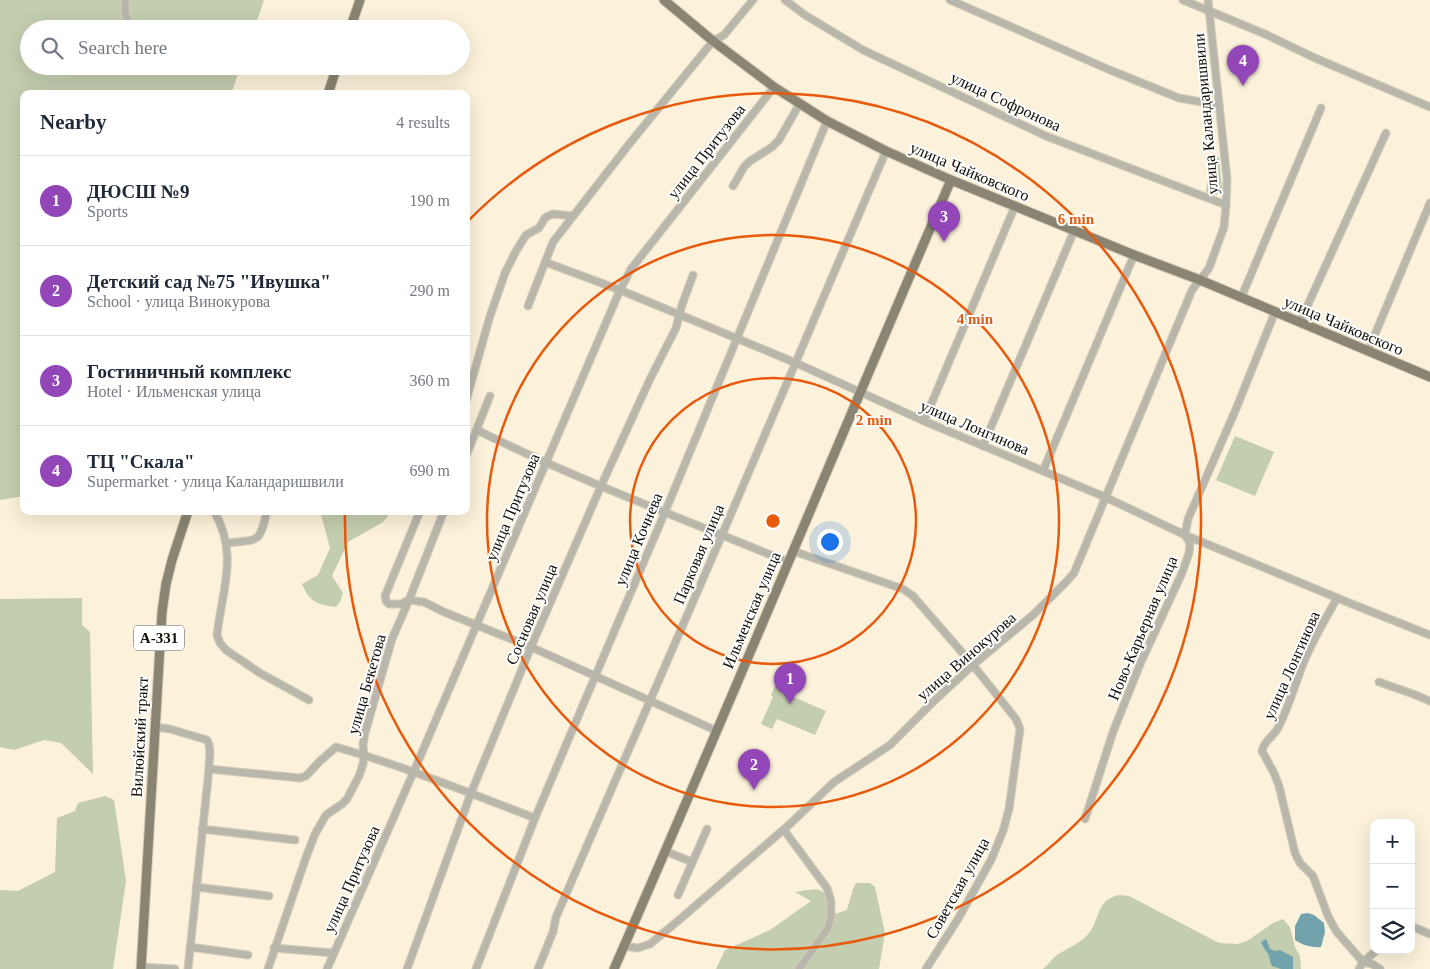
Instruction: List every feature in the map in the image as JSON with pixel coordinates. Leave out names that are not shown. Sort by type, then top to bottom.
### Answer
[{"type":"main road","points":[[353,20],[360,0]]},
{"type":"main road","name":"улица Чайковского","points":[[664,0],[713,41],[774,87],[827,120],[886,151],[951,180],[1200,280],[1430,377]]},
{"type":"main road","points":[[329,90],[334,75]]},
{"type":"main road","name":"Ильменская улица","points":[[614,969],[951,180]]},
{"type":"main road","name":"Вилюйский тракт","points":[[141,968],[160,629],[166,584],[187,515]]},
{"type":"street","points":[[126,0],[124,7],[127,20]]},
{"type":"street","points":[[528,306],[553,242],[713,41],[724,35],[753,0]]},
{"type":"street","name":"улица Софронова","points":[[785,0],[805,15],[864,50],[1037,132],[1226,205]]},
{"type":"street","points":[[950,0],[1179,98],[1219,106]]},
{"type":"street","points":[[1183,0],[1265,34],[1430,108]]},
{"type":"street","name":"улица Каландаришвили","points":[[1200,280],[1209,268],[1224,227],[1227,179],[1208,0]]},
{"type":"street","name":"улица Притузова","points":[[327,969],[620,290],[632,268],[774,87]]},
{"type":"street","points":[[734,186],[744,167],[779,140],[800,103]]},
{"type":"street","points":[[1241,298],[1321,108]]},
{"type":"street","name":"улица Кочнева","points":[[476,969],[535,818],[665,512],[827,120]]},
{"type":"street","points":[[1300,322],[1386,133]]},
{"type":"street","name":"Парковая улица","points":[[538,969],[553,932],[556,918],[886,151]]},
{"type":"street","points":[[1368,351],[1430,203]]},
{"type":"street","points":[[924,421],[1015,206]]},
{"type":"street","points":[[470,387],[490,316],[505,274],[519,246],[526,235],[539,228],[548,216],[552,214],[573,216]]},
{"type":"street","points":[[983,446],[1074,231]]},
{"type":"street","points":[[1043,471],[1134,255]]},
{"type":"street","name":"улица Лонгинова","points":[[545,262],[620,290],[796,363],[924,421],[1105,497],[1185,535],[1430,635]]},
{"type":"street","name":"Сосновая улица","points":[[407,969],[471,793],[531,647],[650,379],[676,328],[693,275]]},
{"type":"street","name":"улица Винокурова","points":[[624,946],[638,948],[650,944],[679,920],[784,830],[834,782],[890,744],[973,665],[1033,615],[1074,573],[1192,290],[1200,280]]},
{"type":"street","name":"Ново-Карьерная улица","points":[[1085,819],[1109,742],[1189,553],[1190,544],[1185,535],[1188,519],[1236,409],[1275,312]]},
{"type":"street","points":[[470,447],[490,396]]},
{"type":"street","points":[[477,430],[502,443],[602,486],[788,562]]},
{"type":"street","points":[[216,515],[227,543],[228,563],[217,635],[220,644],[260,673],[310,700]]},
{"type":"street","points":[[227,543],[255,540],[260,537],[266,515]]},
{"type":"street","points":[[418,515],[385,596],[389,604],[401,604],[409,600],[424,602],[476,626],[531,647],[649,702],[717,731]]},
{"type":"street","name":"улица Бекетова","points":[[268,969],[315,834],[326,815],[347,799],[359,776],[364,755],[365,733],[392,639],[442,515]]},
{"type":"street","name":"Советская улица","points":[[792,551],[903,589],[913,596],[973,665],[1016,719],[1020,729],[1009,809],[1004,831],[991,860],[958,919],[926,969]]},
{"type":"street","name":"улица Лонгинова","points":[[1337,598],[1304,663],[1278,729],[1266,741],[1262,751],[1274,772],[1279,786],[1295,853],[1300,863],[1313,876],[1328,916],[1336,931],[1363,962],[1372,964],[1380,969]]},
{"type":"street","points":[[1379,682],[1430,701]]},
{"type":"street","points":[[155,727],[170,729],[207,740],[210,748],[188,969]]},
{"type":"street","points":[[209,769],[300,778],[306,776],[336,747],[414,771],[535,818]]},
{"type":"street","points":[[202,829],[295,840]]},
{"type":"street","points":[[678,895],[707,829]]},
{"type":"street","points":[[784,830],[827,888],[831,900],[831,916],[828,928],[798,969]]},
{"type":"street","points":[[665,851],[692,862]]},
{"type":"street","points":[[196,887],[269,896]]},
{"type":"street","points":[[1415,928],[1430,934]]},
{"type":"street","points":[[190,947],[248,955]]},
{"type":"street","points":[[274,948],[334,953]]},
{"type":"street","points":[[1359,969],[1372,954]]},
{"type":"street","points":[[141,968],[175,969]]},
{"type":"green space","points":[[0,0],[264,0],[257,20],[20,20],[20,75],[238,75],[232,90],[20,90],[20,497],[0,500]]},
{"type":"green space","points":[[1219,157],[1222,188],[1219,194],[1214,195],[1206,192],[1211,159]]},
{"type":"green space","points":[[1235,436],[1274,452],[1255,496],[1216,480]]},
{"type":"green space","points":[[321,515],[389,515],[383,522],[348,542],[332,576],[343,593],[336,607],[324,605],[311,599],[302,584],[318,575],[330,548]]},
{"type":"green space","points":[[82,598],[82,625],[90,632],[93,774],[61,743],[44,740],[14,750],[0,747],[0,599]]},
{"type":"green space","points":[[776,683],[791,689],[789,695],[826,711],[815,735],[777,719],[772,729],[761,724],[773,697],[771,695]]},
{"type":"green space","points":[[105,796],[114,800],[126,881],[113,969],[0,969],[0,890],[18,891],[55,872],[57,818],[75,811],[78,803]]},
{"type":"green space","points":[[856,883],[870,883],[875,887],[885,933],[879,969],[716,969],[725,950],[770,930],[811,901],[795,892],[822,891],[828,898],[835,914],[847,910]]},
{"type":"green space","points":[[1119,895],[1129,896],[1219,943],[1237,944],[1247,941],[1273,923],[1283,919],[1290,927],[1295,947],[1300,956],[1301,969],[1043,969],[1057,955],[1086,937],[1106,901]]},
{"type":"water","points":[[1308,913],[1324,923],[1325,932],[1321,947],[1308,946],[1295,940],[1295,926],[1301,914]]},
{"type":"water","points":[[1266,939],[1270,949],[1280,950],[1293,957],[1293,969],[1281,969],[1272,966],[1261,942]]},
{"type":"place","name":"ТЦ \"Скала\"","points":[[1243,86]]},
{"type":"place","name":"Гостиничный комплекс","points":[[944,242]]},
{"type":"place","name":"ДЮСШ №9","points":[[790,704]]},
{"type":"place","name":"Детский сад №75 \"Ивушка\"","points":[[754,790]]}]
